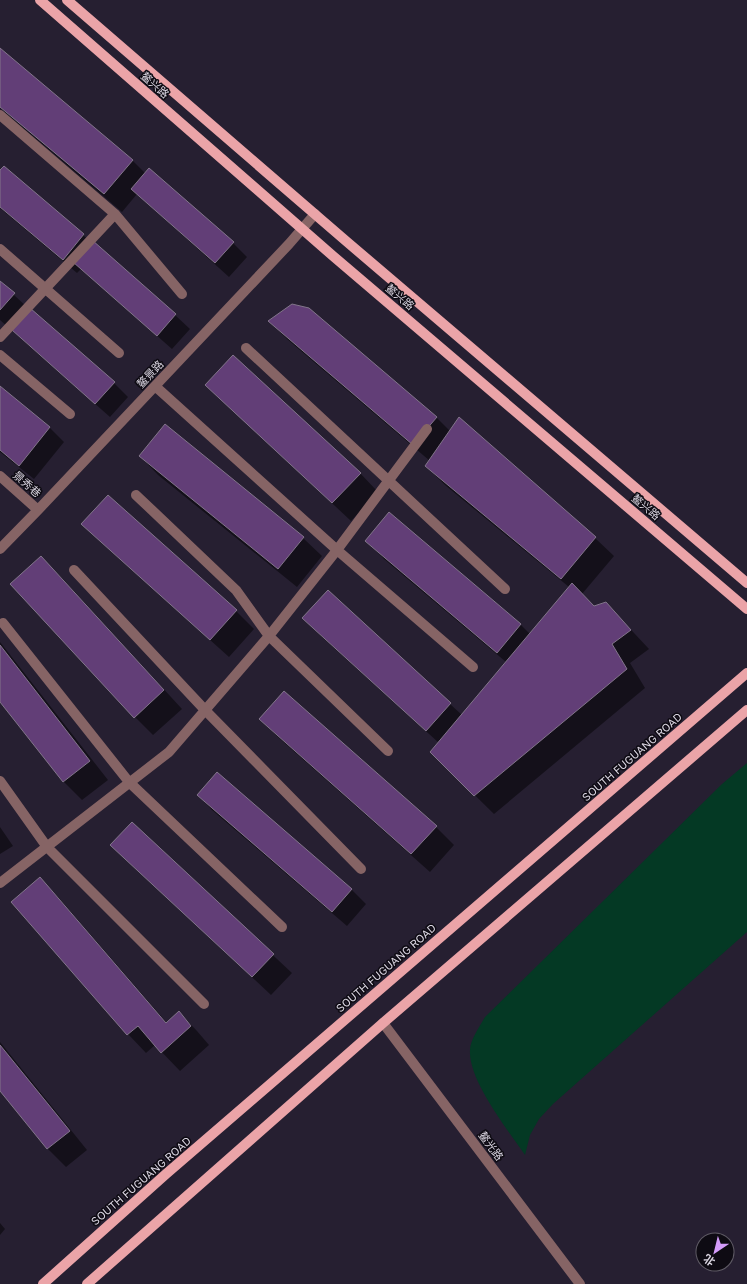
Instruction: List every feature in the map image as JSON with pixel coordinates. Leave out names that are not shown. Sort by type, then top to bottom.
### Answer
[{"type":"main road","name":"鳌兴路","points":[[40,0],[302,228],[747,609]]},
{"type":"main road","name":"鳌兴路","points":[[67,0],[747,583]]},
{"type":"main road","name":"SOUTH FUGUANG ROAD","points":[[43,1284],[166,1174],[747,673]]},
{"type":"main road","points":[[87,1284],[383,1023],[747,710]]},
{"type":"street","points":[[0,115],[114,214],[182,294]]},
{"type":"street","points":[[0,337],[114,214]]},
{"type":"street","name":"鳌景路","points":[[0,549],[289,244],[315,214]]},
{"type":"street","points":[[0,249],[119,353]]},
{"type":"street","points":[[246,348],[505,589]]},
{"type":"street","points":[[0,356],[70,414]]},
{"type":"street","points":[[155,386],[337,550],[473,667]]},
{"type":"street","points":[[0,884],[169,752],[269,636],[337,550],[427,429]]},
{"type":"street","name":"景秀巷","points":[[0,476],[38,510]]},
{"type":"street","points":[[136,495],[236,590],[269,636],[388,751]]},
{"type":"street","points":[[74,570],[205,710],[361,869]]},
{"type":"street","points":[[3,623],[129,782],[282,927]]},
{"type":"street","points":[[0,780],[47,847],[204,1004]]},
{"type":"street","name":"鳌光路","points":[[383,1023],[580,1284]]},
{"type":"green space","points":[[747,763],[747,932],[553,1104],[539,1119],[530,1135],[525,1155],[490,1104],[475,1076],[471,1062],[470,1046],[478,1029],[485,1017],[722,784]]},
{"type":"building","points":[[0,48],[133,160],[104,194],[0,107]]},
{"type":"building","points":[[4,166],[84,234],[63,260],[0,207],[0,170]]},
{"type":"building","points":[[149,168],[234,242],[215,263],[131,189]]},
{"type":"building","points":[[92,240],[176,314],[157,336],[73,262]]},
{"type":"building","points":[[0,281],[15,293],[0,310]]},
{"type":"building","points":[[292,304],[309,308],[437,417],[413,445],[268,321]]},
{"type":"building","points":[[30,308],[115,382],[95,404],[12,330]]},
{"type":"building","points":[[233,355],[361,473],[332,503],[205,385]]},
{"type":"building","points":[[0,386],[50,427],[19,466],[0,450]]},
{"type":"building","points":[[459,417],[596,537],[561,579],[425,466]]},
{"type":"building","points":[[165,424],[304,537],[278,569],[139,456]]},
{"type":"building","points":[[108,495],[237,610],[210,640],[81,524]]},
{"type":"building","points":[[389,512],[521,624],[497,653],[365,541]]},
{"type":"building","points":[[41,556],[164,690],[134,718],[10,584]]},
{"type":"building","points":[[572,583],[594,606],[606,602],[631,630],[612,644],[627,669],[474,796],[430,752]]},
{"type":"building","points":[[328,590],[451,703],[426,731],[302,618]]},
{"type":"building","points":[[0,645],[90,761],[63,782],[0,702]]},
{"type":"building","points":[[284,691],[437,826],[411,854],[259,719]]},
{"type":"building","points":[[217,772],[352,889],[332,912],[197,795]]},
{"type":"building","points":[[132,822],[274,954],[252,977],[110,845]]},
{"type":"building","points":[[40,877],[166,1023],[179,1011],[191,1026],[161,1053],[138,1026],[127,1035],[11,902]]},
{"type":"building","points":[[0,1045],[70,1131],[47,1149],[0,1091]]}]
